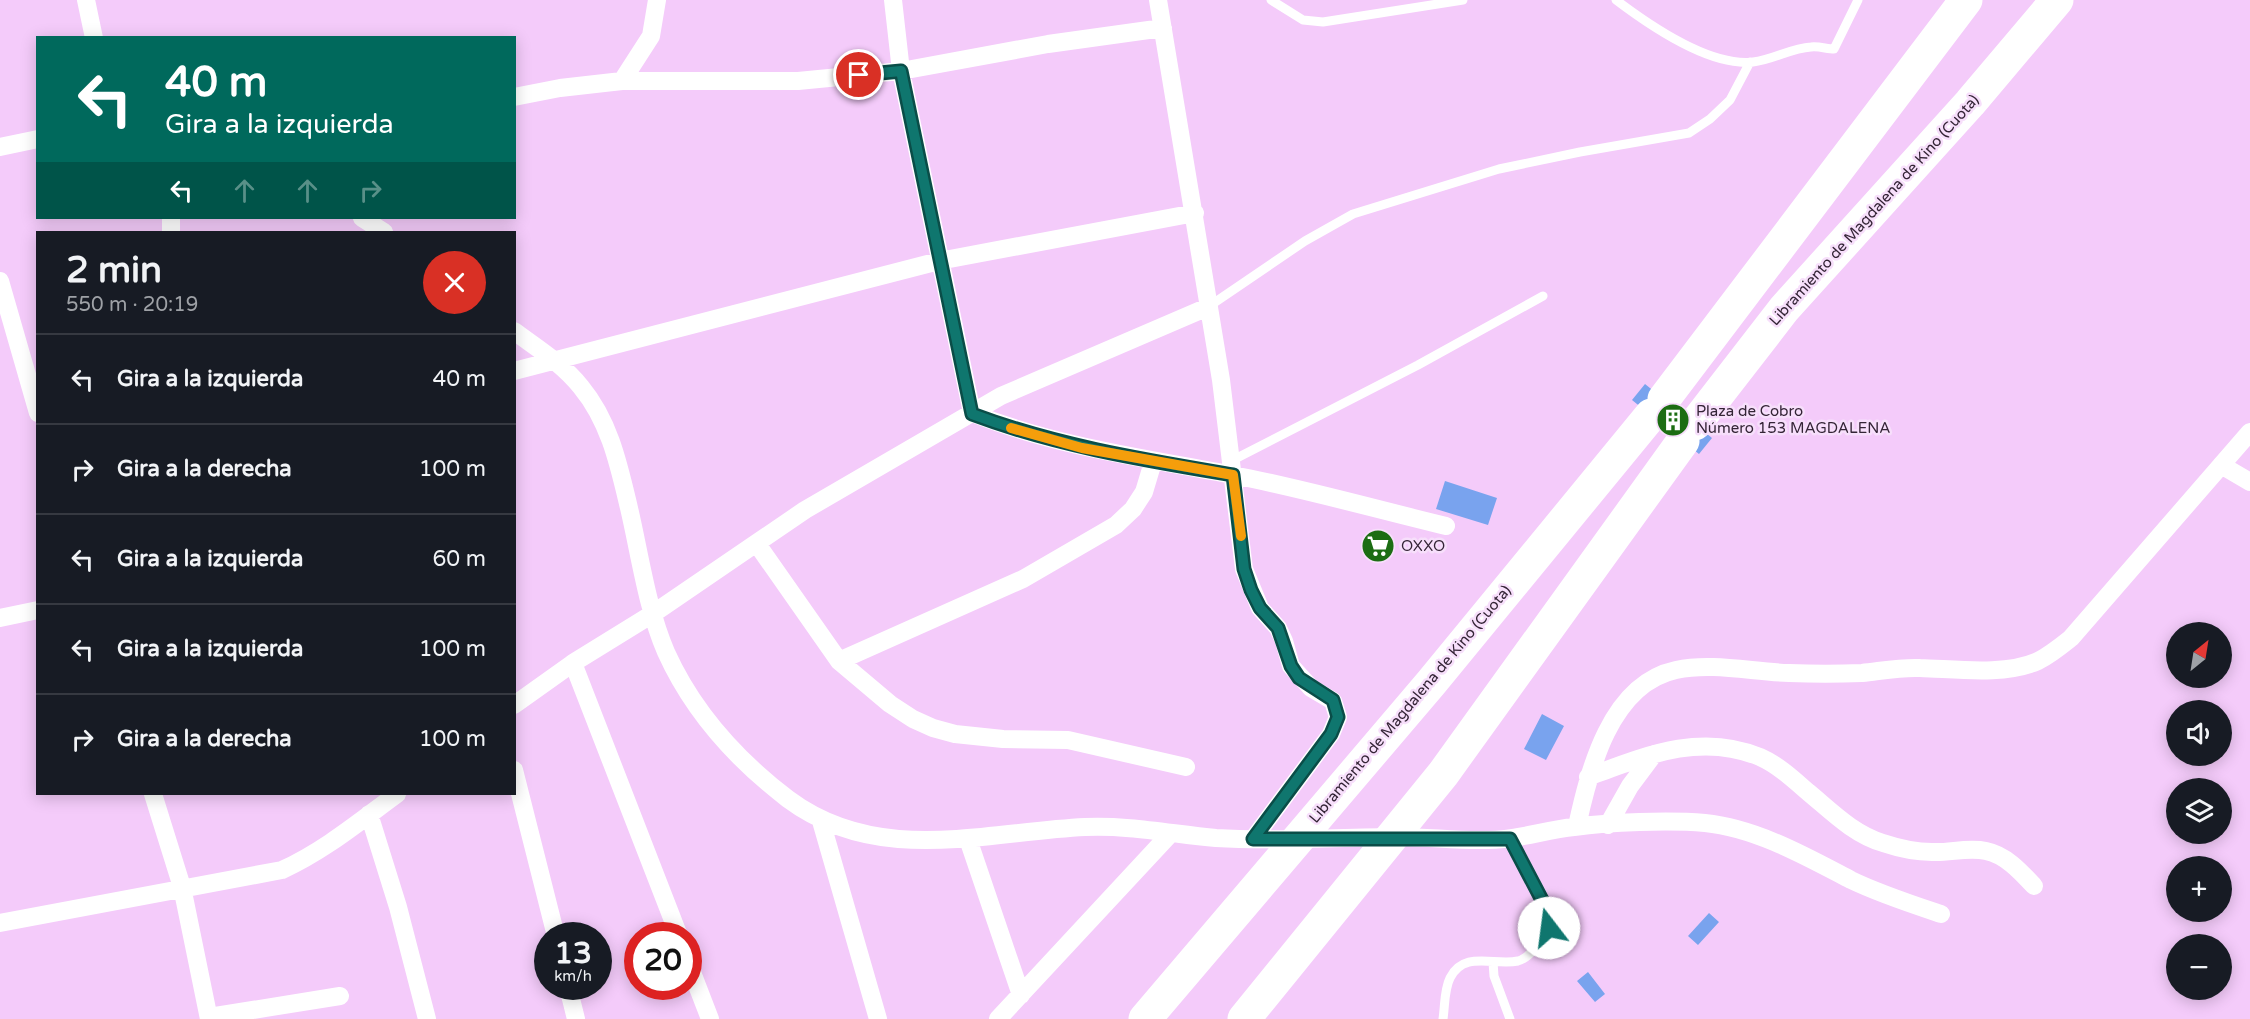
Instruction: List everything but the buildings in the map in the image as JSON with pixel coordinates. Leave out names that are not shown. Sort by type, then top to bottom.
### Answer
[{"type":"highway","name":"Libramiento de Magdalena de Kino (Cuota)","points":[[1145,1019],[1276,861],[1431,683],[1657,407],[1966,0]]},
{"type":"highway","name":"Libramiento de Magdalena de Kino (Cuota)","points":[[1244,1019],[1490,711],[1689,433],[1784,309],[1970,103],[2057,0]]},
{"type":"street","points":[[86,0],[94,36]]},
{"type":"street","points":[[893,0],[901,71],[972,414]]},
{"type":"street","points":[[1158,0],[1194,213],[1233,468],[1244,569],[1260,608],[1278,628],[1295,672],[1311,688],[1333,700],[1338,717],[1331,734],[1253,839]]},
{"type":"street","points":[[622,81],[651,36],[660,1]]},
{"type":"street","points":[[516,97],[560,88],[622,81],[798,81],[901,71],[1048,44],[1162,28]]},
{"type":"street","points":[[0,147],[36,139]]},
{"type":"street","points":[[516,370],[939,261],[1194,213]]},
{"type":"street","points":[[364,219],[382,231]]},
{"type":"street","points":[[0,281],[36,406]]},
{"type":"street","points":[[516,704],[573,663],[758,544],[805,510],[1001,396],[1208,308]]},
{"type":"street","points":[[516,332],[554,360],[581,387],[615,449],[654,613],[666,651],[696,707],[737,755],[788,798],[821,821],[860,834],[903,840],[968,839],[1087,827],[1253,839],[1510,839],[1577,826],[1703,823],[1737,828],[1880,893],[1941,914]]},
{"type":"street","points":[[972,414],[1028,434],[1153,462],[1233,468],[1446,526]]},
{"type":"street","points":[[1577,826],[1588,777],[1597,751],[1627,702],[1658,675],[1677,669],[1721,668],[1788,673],[1861,673],[1910,668],[2003,668],[2036,662],[2072,638],[2250,432]]},
{"type":"street","points":[[839,661],[1023,579],[1116,525],[1133,509],[1144,492],[1153,462]]},
{"type":"street","points":[[2221,465],[2250,482]]},
{"type":"street","points":[[758,544],[839,661],[890,704],[933,729],[1003,739],[1068,740],[1186,766]]},
{"type":"street","points":[[0,618],[36,610]]},
{"type":"street","points":[[573,663],[674,922]]},
{"type":"street","points":[[1588,777],[1654,754],[1698,744],[1732,749],[1760,758],[1782,771],[1843,821],[1880,842],[1931,852],[1987,851],[2004,859],[2034,886]]},
{"type":"street","points":[[1608,825],[1630,786],[1654,754]]},
{"type":"street","points":[[516,778],[552,922]]},
{"type":"street","points":[[153,795],[182,887],[209,1018],[339,996]]},
{"type":"street","points":[[0,922],[282,870],[307,859],[396,795]]},
{"type":"street","points":[[369,814],[399,907],[427,1019]]},
{"type":"street","points":[[821,821],[878,1019]]},
{"type":"street","points":[[998,1019],[1171,833]]},
{"type":"street","points":[[968,839],[1021,995]]},
{"type":"street","points":[[702,998],[710,1019]]},
{"type":"street","points":[[571,1000],[576,1019]]},
{"type":"lane","points":[[1271,0],[1303,20],[1323,22],[1463,0]]},
{"type":"lane","points":[[1616,0],[1645,22],[1691,47],[1725,59],[1750,63],[1812,47],[1834,49],[1858,0]]},
{"type":"lane","points":[[1208,308],[1305,241],[1353,214],[1499,169],[1689,133],[1710,119],[1730,100],[1750,63]]},
{"type":"lane","points":[[1233,468],[1542,296]]},
{"type":"lane","points":[[1443,1019],[1450,978],[1464,962],[1520,961],[1545,937],[1549,928],[1542,900],[1510,839]]},
{"type":"lane","points":[[1493,962],[1494,976],[1510,1019]]},
{"type":"slow traffic","points":[[1011,428],[1082,448],[1233,475],[1241,536]]},
{"type":"place","name":"Plaza de Cobro Número 153 MAGDALENA","points":[[1673,420]]},
{"type":"place","name":"OXXO","points":[[1378,546]]},
{"type":"route","points":[[859,75],[901,71],[972,414],[1028,434],[1082,448],[1233,475],[1244,569],[1251,590],[1260,608],[1278,628],[1291,666],[1299,678],[1311,688],[1333,700],[1338,717],[1331,734],[1253,839],[1325,840],[1401,837],[1510,839],[1542,900],[1548,914],[1549,928]]}]
